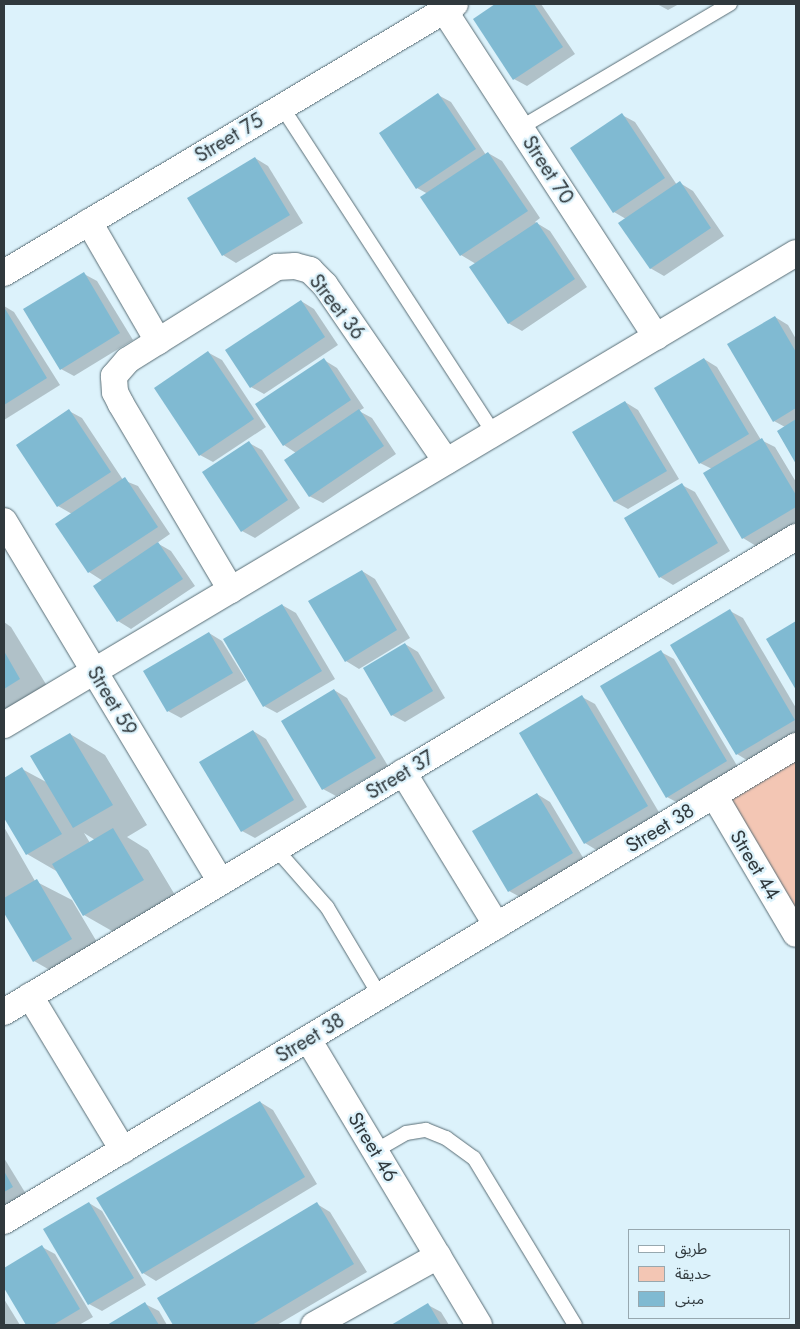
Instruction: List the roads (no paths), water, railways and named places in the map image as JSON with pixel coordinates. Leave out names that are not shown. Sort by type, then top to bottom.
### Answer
[{"type":"street","name":"Street 70","points":[[446,6],[520,128],[656,337]]},
{"type":"street","name":"Street 75","points":[[4,273],[282,107],[446,6]]},
{"type":"street","points":[[89,222],[158,341]]},
{"type":"street","points":[[4,725],[796,255]]},
{"type":"street","name":"Street 36","points":[[231,590],[120,404],[115,392],[114,376],[128,360],[277,267],[295,266],[310,270],[325,285],[446,462]]},
{"type":"street","name":"Street 59","points":[[4,521],[221,882]]},
{"type":"street","name":"Street 37","points":[[4,1012],[796,537]]},
{"type":"street","name":"Street 38","points":[[4,1221],[796,746]]},
{"type":"street","points":[[403,772],[497,926]]},
{"type":"street","name":"Street 44","points":[[714,795],[796,934]]},
{"type":"street","points":[[30,996],[122,1150]]},
{"type":"street","name":"Street 46","points":[[308,1039],[479,1325]]},
{"type":"street","points":[[314,1325],[438,1256]]},
{"type":"lane","points":[[520,128],[730,4]]},
{"type":"lane","points":[[282,107],[494,433]]},
{"type":"lane","points":[[276,849],[327,906],[380,996]]},
{"type":"lane","points":[[375,1151],[406,1133],[426,1130],[446,1138],[474,1158],[575,1325]]}]
